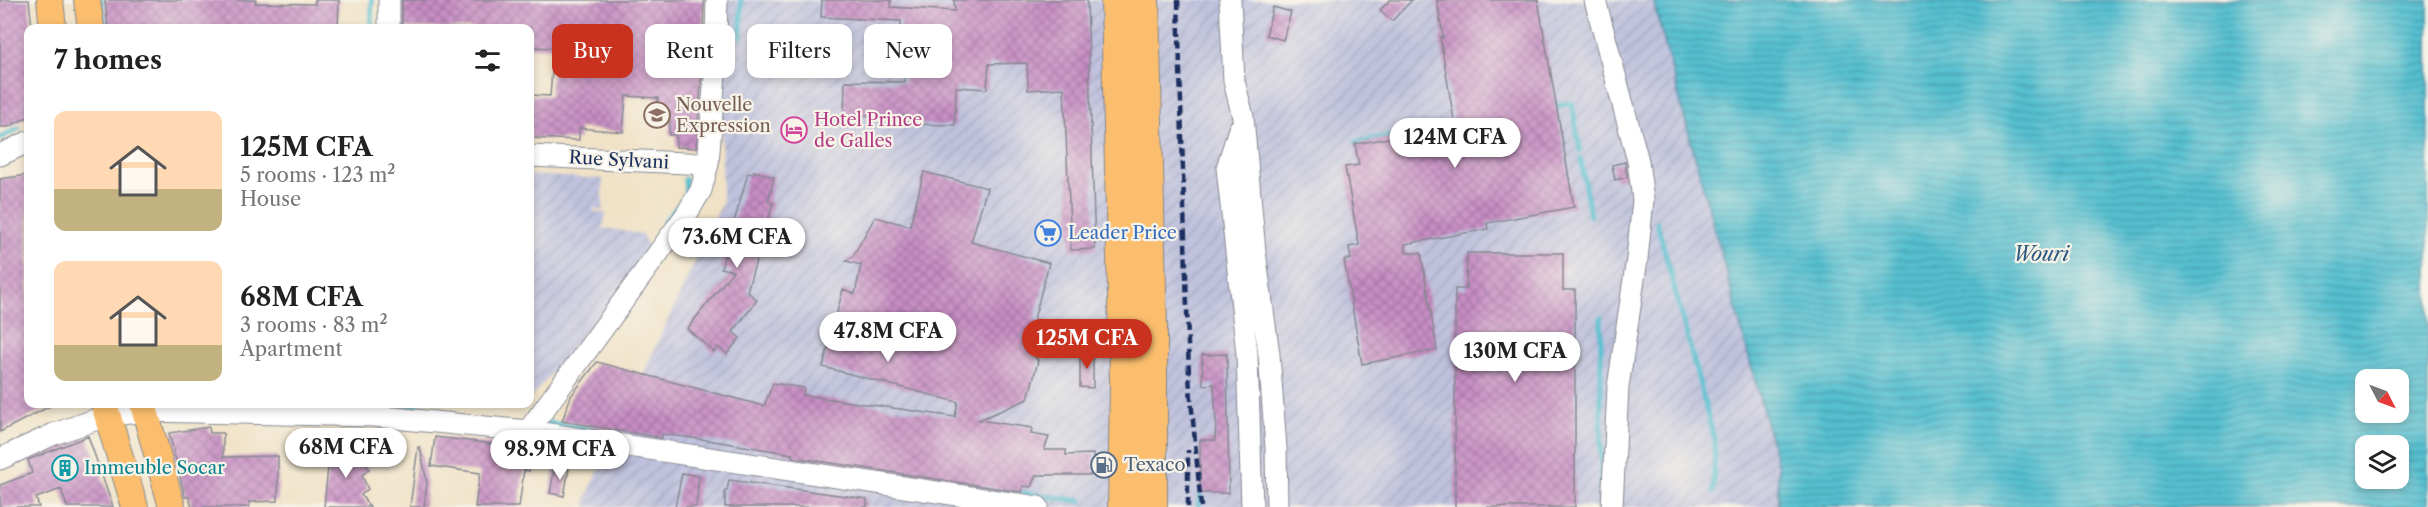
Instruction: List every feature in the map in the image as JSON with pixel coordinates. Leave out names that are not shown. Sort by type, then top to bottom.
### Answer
[{"type":"highway","points":[[1116,0],[1124,370],[1123,507]]},
{"type":"highway","points":[[1144,0],[1152,329],[1152,507]]},
{"type":"main road","points":[[50,0],[53,24]]},
{"type":"main road","points":[[87,0],[90,24]]},
{"type":"main road","points":[[144,408],[172,507]]},
{"type":"main road","points":[[105,410],[135,507]]},
{"type":"street","points":[[388,24],[389,0]]},
{"type":"street","points":[[528,431],[686,215],[701,190],[708,164],[715,74],[717,0]]},
{"type":"street","points":[[1230,0],[1234,81],[1243,117],[1237,167],[1246,253],[1252,507]]},
{"type":"street","points":[[1595,0],[1638,161],[1643,200],[1637,259],[1618,387],[1612,507]]},
{"type":"street","points":[[0,155],[24,144]]},
{"type":"street","name":"Rue Sylvani","points":[[534,156],[708,164]]},
{"type":"street","points":[[1246,253],[1269,354],[1277,507]]},
{"type":"street","points":[[0,459],[105,410],[131,408]]},
{"type":"street","points":[[221,408],[374,410],[1038,507]]},
{"type":"shaded area","points":[[721,0],[1653,0],[1778,466],[1778,507],[586,507],[586,498],[722,203],[721,78],[735,78],[735,24],[721,24]]},
{"type":"shaded area","points":[[534,175],[603,179],[603,210],[596,210],[594,204],[594,212],[606,213],[602,230],[604,228],[642,234],[651,253],[534,394]]},
{"type":"shaded area","points":[[1181,476],[1214,476],[1216,507],[1181,507]]},
{"type":"water","name":"Wouri","points":[[1653,0],[2428,0],[2428,507],[1778,507],[1778,466]]},
{"type":"building","points":[[0,0],[29,0],[32,24],[24,24],[24,119],[8,127],[0,127]]},
{"type":"building","points":[[105,0],[256,0],[255,3],[315,4],[315,0],[339,0],[338,24],[108,24]]},
{"type":"building","points":[[402,0],[704,0],[703,24],[645,24],[645,78],[702,78],[696,148],[676,147],[676,135],[669,135],[670,112],[658,112],[658,98],[626,96],[623,132],[579,128],[579,140],[534,138],[534,95],[550,96],[552,72],[552,78],[633,78],[633,24],[552,24],[552,48],[534,47],[534,24],[402,24]]},
{"type":"building","points":[[822,0],[891,0],[891,7],[955,11],[954,0],[1087,0],[1095,249],[1071,250],[1064,88],[1028,90],[1027,63],[989,64],[987,89],[956,87],[955,125],[907,124],[907,116],[844,115],[845,81],[905,82],[905,78],[952,78],[952,24],[901,24],[901,21],[821,17]]},
{"type":"building","points":[[1390,0],[1412,0],[1392,21],[1380,10]]},
{"type":"building","points":[[1437,0],[1538,0],[1574,207],[1487,223],[1488,229],[1405,244],[1406,253],[1421,253],[1437,350],[1362,364],[1344,260],[1351,259],[1349,247],[1359,245],[1345,167],[1359,165],[1355,144],[1455,126],[1440,37],[1443,37]]},
{"type":"building","points":[[1273,7],[1291,12],[1283,40],[1266,35]]},
{"type":"building","points":[[1625,162],[1627,177],[1615,180],[1612,165]]},
{"type":"building","points":[[754,171],[774,177],[768,202],[773,203],[762,241],[748,237],[745,249],[758,254],[747,291],[757,300],[733,332],[740,338],[727,354],[718,347],[714,352],[687,329],[733,271],[721,268],[748,173],[753,174]]},
{"type":"building","points":[[924,172],[987,188],[971,242],[1049,263],[1034,319],[1055,325],[1050,344],[1022,336],[1038,361],[1028,399],[979,420],[1032,428],[1031,434],[1049,437],[1044,450],[1066,450],[1066,455],[1093,454],[1094,475],[1036,475],[1031,487],[1023,486],[1022,492],[792,457],[792,454],[708,440],[662,434],[662,438],[562,421],[571,396],[597,362],[764,406],[773,383],[804,388],[803,395],[955,417],[958,402],[823,367],[843,289],[855,294],[861,265],[846,261],[853,256],[875,217],[910,226]]},
{"type":"building","points":[[24,176],[24,408],[46,408],[0,432],[0,179]]},
{"type":"building","points":[[1467,253],[1563,253],[1563,290],[1575,290],[1575,507],[1455,507],[1455,289],[1466,289]]},
{"type":"building","points":[[1080,353],[1093,353],[1093,388],[1080,387]]},
{"type":"building","points":[[1227,354],[1229,493],[1200,493],[1200,440],[1215,440],[1216,422],[1214,384],[1203,385],[1202,355]]},
{"type":"building","points":[[209,427],[210,433],[223,433],[223,457],[278,456],[278,501],[249,502],[249,507],[192,507],[189,497],[185,497],[169,433]]},
{"type":"building","name":"Immeuble Socar","points":[[88,436],[113,507],[67,507],[61,489],[36,498],[39,507],[0,507],[0,485],[32,473],[28,460]]},
{"type":"building","points":[[435,437],[527,448],[526,455],[532,455],[529,471],[524,470],[519,507],[475,507],[480,473],[431,466]]},
{"type":"building","points":[[330,447],[364,450],[364,461],[369,469],[362,475],[368,489],[361,495],[370,507],[324,507]]},
{"type":"building","points":[[418,447],[420,447],[427,483],[424,507],[410,507]]},
{"type":"building","points":[[555,466],[569,468],[564,496],[550,493]]},
{"type":"building","points":[[682,473],[699,476],[696,507],[675,507]]},
{"type":"building","points":[[729,480],[867,499],[867,507],[725,507],[725,491],[727,491]]},
{"type":"waterway","points":[[101,0],[104,24]]},
{"type":"waterway","points":[[371,24],[372,0]]},
{"type":"waterway","points":[[741,0],[741,37]]},
{"type":"waterway","points":[[1550,107],[1572,103],[1580,150]]},
{"type":"waterway","points":[[1356,142],[1461,123]]},
{"type":"waterway","points":[[0,138],[19,128]]},
{"type":"waterway","points":[[1581,159],[1590,216]]},
{"type":"waterway","points":[[664,222],[686,196],[685,179]]},
{"type":"waterway","points":[[1657,222],[1715,442],[1713,492]]},
{"type":"waterway","points":[[1601,318],[1601,507]]},
{"type":"waterway","points":[[428,408],[441,410]]},
{"type":"waterway","points":[[544,422],[599,431]]},
{"type":"waterway","points":[[1023,493],[1081,501]]},
{"type":"waterway","points":[[1199,507],[1200,496]]},
{"type":"railway","points":[[1178,0],[1189,377],[1201,507]]},
{"type":"railway","points":[[1188,450],[1188,507]]},
{"type":"place","name":"Nouvelle Expression","points":[[657,115]]},
{"type":"place","name":"Hotel Prince de Galles","points":[[794,130]]},
{"type":"place","name":"Leader Price","points":[[1048,233]]},
{"type":"place","name":"Texaco","points":[[1104,465]]},
{"type":"place","name":"Immeuble Socar","points":[[65,468]]}]
